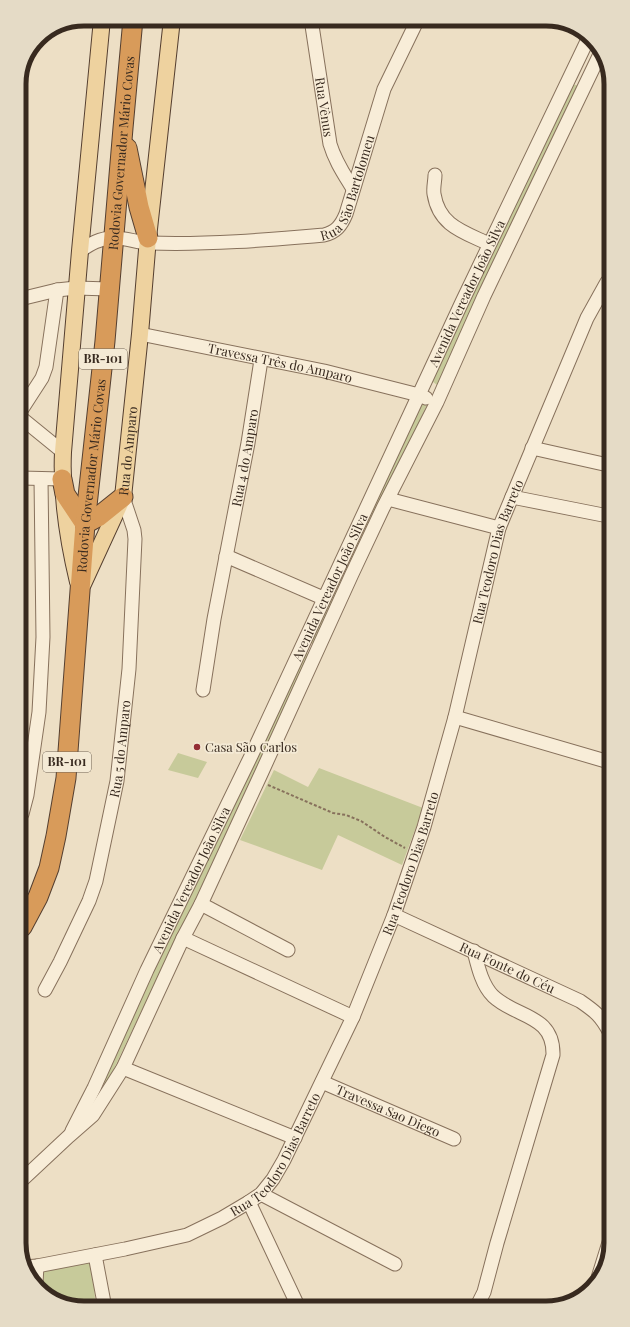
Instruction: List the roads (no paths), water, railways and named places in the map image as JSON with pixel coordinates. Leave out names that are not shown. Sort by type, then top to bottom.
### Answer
[{"type":"highway","name":"Rodovia Governador Mário Covas","points":[[26,920],[38,897],[49,868],[63,802],[66,778],[85,524],[105,341],[122,128],[133,26]]},
{"type":"highway","points":[[122,128],[148,241]]},
{"type":"highway","points":[[62,479],[65,494],[85,524],[98,517],[123,497]]},
{"type":"main road","points":[[80,590],[70,549],[62,479],[63,452],[76,288],[101,26]]},
{"type":"main road","name":"Rua do Amparo","points":[[80,590],[123,497],[153,192],[171,26]]},
{"type":"street","name":"Rua Vênus","points":[[312,26],[333,157],[353,189]]},
{"type":"street","name":"Rua São Bartolomeu","points":[[80,251],[89,244],[98,240],[113,238],[148,241],[242,242],[324,235],[336,230],[341,225],[346,214],[384,89],[415,26]]},
{"type":"street","name":"Avenida Vereador João Silva","points":[[69,1136],[94,1088],[147,970],[252,754],[323,598],[420,395],[489,244],[586,42]]},
{"type":"street","name":"Avenida Vereador João Silva","points":[[26,1177],[93,1115],[123,1068],[183,938],[201,904],[386,504],[437,402],[484,296],[598,58]]},
{"type":"street","points":[[570,76],[585,83]]},
{"type":"street","points":[[435,175],[434,193],[439,210],[446,220],[454,228],[489,244]]},
{"type":"street","name":"Rua Teodoro Dias Barreto","points":[[31,1267],[180,1238],[218,1220],[249,1202],[261,1194],[273,1179],[295,1138],[353,1017],[394,915],[415,854],[455,717],[499,528],[587,318],[604,287]]},
{"type":"street","points":[[26,298],[57,290],[76,288],[109,289]]},
{"type":"street","points":[[26,403],[42,378],[46,367],[57,290]]},
{"type":"street","name":"Travessa Três do Amparo","points":[[140,334],[324,372],[420,395],[437,402]]},
{"type":"street","name":"Rua 4 do Amparo","points":[[203,690],[214,619],[246,458],[261,360]]},
{"type":"street","points":[[26,422],[63,452]]},
{"type":"street","points":[[532,448],[604,464]]},
{"type":"street","points":[[26,478],[62,479]]},
{"type":"street","points":[[26,795],[39,712],[43,637],[41,479]]},
{"type":"street","name":"Rua 5 do Amparo","points":[[45,990],[60,962],[93,888],[101,859],[117,781],[129,669],[135,539],[123,497]]},
{"type":"street","points":[[512,497],[604,515]]},
{"type":"street","points":[[369,502],[386,504],[499,528]]},
{"type":"street","points":[[226,556],[323,598]]},
{"type":"street","points":[[305,639],[320,645]]},
{"type":"street","points":[[455,717],[604,761]]},
{"type":"street","points":[[201,904],[288,950]]},
{"type":"street","name":"Rua Fonte do Céu","points":[[394,915],[580,1001],[594,1010],[604,1022]]},
{"type":"street","points":[[183,938],[353,1017]]},
{"type":"street","points":[[474,951],[480,974],[493,996],[515,1011],[540,1023],[546,1030],[553,1047],[551,1062],[497,1243],[484,1292],[480,1301]]},
{"type":"street","points":[[123,1068],[295,1138]]},
{"type":"street","name":"Travessa Sao Diego","points":[[322,1082],[454,1139]]},
{"type":"street","points":[[261,1194],[395,1264]]},
{"type":"street","points":[[249,1202],[296,1301]]},
{"type":"street","points":[[95,1255],[104,1301]]},
{"type":"place","name":"Casa São Carlos","points":[[197,747]]}]
